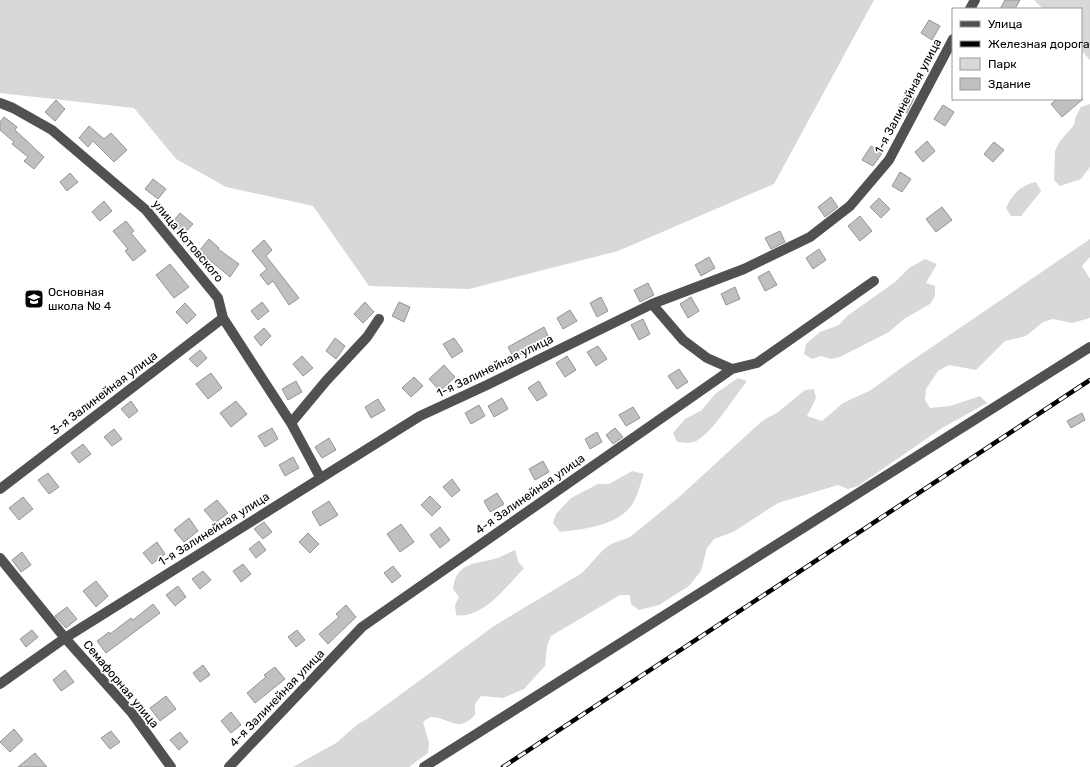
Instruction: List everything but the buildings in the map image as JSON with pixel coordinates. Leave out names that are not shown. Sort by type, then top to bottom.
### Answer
[{"type":"street","name":"1-я Залинейная улица","points":[[0,684],[65,638],[320,477],[420,416],[488,385],[652,304],[744,269],[810,237],[850,206],[889,160],[952,41]]},
{"type":"street","name":"улица Котовского","points":[[0,103],[13,108],[52,130],[146,210],[218,298],[223,318],[292,423],[320,477]]},
{"type":"street","name":"4-я Залинейная улица","points":[[229,767],[362,627],[732,368],[757,364],[874,280]]},
{"type":"street","points":[[652,304],[683,340],[707,358],[732,368]]},
{"type":"street","name":"3-я Залинейная улица","points":[[0,489],[223,318]]},
{"type":"street","points":[[292,423],[326,381],[366,338],[379,320]]},
{"type":"street","points":[[424,767],[1090,347]]},
{"type":"street","name":"Семафорная улица","points":[[0,558],[65,638],[132,713],[171,767]]},
{"type":"green space","points":[[0,0],[874,0],[774,184],[618,251],[469,289],[369,286],[313,206],[226,187],[176,159],[134,108],[0,93]]},
{"type":"green space","points":[[1034,0],[1090,0],[1090,60],[1082,51],[1082,8],[1042,8]]},
{"type":"green space","points":[[1090,104],[1090,167],[1081,179],[1060,186],[1054,180],[1055,151],[1060,141],[1074,125],[1076,116],[1081,107]]},
{"type":"green space","points":[[1036,182],[1041,191],[1021,216],[1011,216],[1006,208],[1011,198],[1021,188]]},
{"type":"green space","points":[[1090,239],[1090,257],[1082,266],[1090,279],[1090,318],[1072,323],[1053,319],[1043,322],[1026,336],[1005,341],[976,370],[949,365],[938,371],[926,389],[925,400],[930,408],[950,406],[980,396],[987,403],[942,428],[858,486],[848,489],[838,485],[778,503],[733,532],[714,539],[707,548],[701,571],[689,586],[659,605],[639,610],[631,604],[630,595],[620,595],[551,636],[547,646],[545,666],[524,689],[503,698],[481,696],[475,704],[475,715],[469,721],[463,723],[458,724],[443,719],[430,717],[423,722],[429,743],[428,753],[409,767],[293,767],[336,743],[358,724],[367,719],[494,626],[582,573],[603,550],[611,544],[630,537],[679,497],[762,421],[778,412],[805,390],[814,389],[816,398],[807,416],[822,421],[843,403],[871,390]]},
{"type":"green space","points":[[925,259],[937,264],[926,283],[935,286],[935,296],[930,304],[904,319],[889,332],[840,357],[831,359],[821,356],[812,359],[804,354],[806,344],[820,332],[839,325],[847,316],[895,282],[909,268]]},
{"type":"green space","points":[[738,378],[747,381],[711,429],[698,440],[693,442],[677,442],[673,433],[685,419],[702,410],[715,394]]},
{"type":"green space","points":[[632,471],[644,474],[633,503],[627,511],[619,517],[590,528],[560,532],[553,523],[556,514],[571,498],[598,484],[609,484]]},
{"type":"green space","points":[[515,550],[519,563],[524,568],[494,600],[485,607],[466,615],[456,615],[455,605],[459,597],[453,589],[455,580],[462,569],[473,564],[497,558]]},
{"type":"railway","points":[[503,767],[1090,380]]},
{"type":"place","name":"Основная школа № 4","points":[[34,299]]}]
